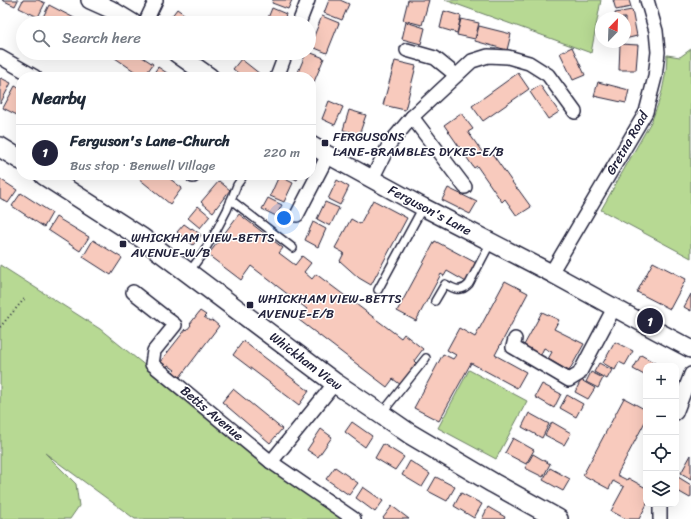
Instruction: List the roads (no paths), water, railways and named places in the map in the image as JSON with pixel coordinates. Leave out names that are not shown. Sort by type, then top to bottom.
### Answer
[{"type":"main road","points":[[0,147],[16,157]]},
{"type":"main road","name":"Whickham View","points":[[52,180],[142,238],[335,383],[410,434],[558,519]]},
{"type":"street","points":[[90,0],[122,16]]},
{"type":"street","points":[[148,16],[156,0]]},
{"type":"street","points":[[301,16],[308,0]]},
{"type":"street","name":"Gretna Road","points":[[551,274],[646,112],[658,52],[656,32],[647,0]]},
{"type":"street","points":[[407,50],[435,58],[456,75]]},
{"type":"street","points":[[372,179],[390,143],[412,117],[472,61],[488,56],[508,57],[529,63],[548,75],[575,112]]},
{"type":"street","points":[[0,57],[26,72]]},
{"type":"street","points":[[186,60],[203,72]]},
{"type":"street","points":[[279,72],[283,60]]},
{"type":"street","points":[[412,117],[465,187]]},
{"type":"street","name":"Ferguson's Lane","points":[[316,148],[657,332],[691,348]]},
{"type":"street","points":[[316,178],[328,155]]},
{"type":"street","points":[[297,215],[315,180]]},
{"type":"street","name":"Betts Avenue","points":[[133,292],[175,325],[154,351],[152,364],[271,462],[354,519]]},
{"type":"street","points":[[515,340],[514,348],[569,380],[579,374],[614,308]]},
{"type":"street","points":[[679,405],[691,374]]},
{"type":"street","points":[[271,462],[335,383]]},
{"type":"street","points":[[660,507],[660,519]]},
{"type":"lane","points":[[189,273],[216,231],[240,180]]},
{"type":"lane","points":[[231,200],[293,248]]},
{"type":"lane","points":[[378,290],[423,207]]},
{"type":"lane","points":[[435,301],[445,284],[455,289],[465,288],[469,284],[491,242]]},
{"type":"lane","points":[[381,414],[426,358]]},
{"type":"place","name":"FERGUSONS LANE-BRAMBLES DYKES-E/B","points":[[325,143]]},
{"type":"place","name":"WHICKHAM VIEW-BETTS AVENUE-W/B","points":[[123,244]]},
{"type":"place","name":"WHICKHAM VIEW-BETTS AVENUE-E/B","points":[[250,305]]},
{"type":"place","name":"Ferguson's Lane-Church","points":[[650,321]]}]
